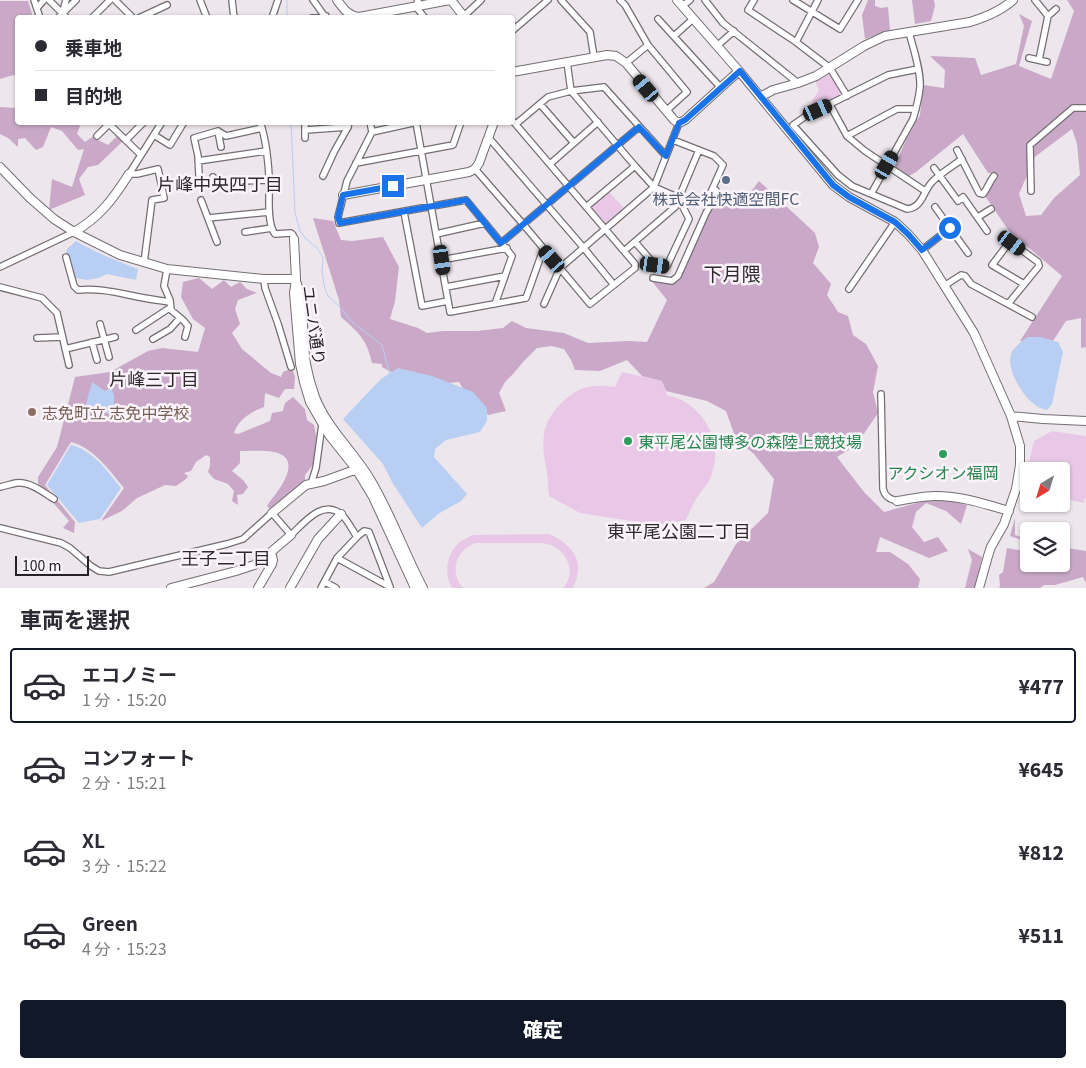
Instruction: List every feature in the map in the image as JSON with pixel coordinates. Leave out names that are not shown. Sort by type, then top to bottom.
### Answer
[{"type":"street","points":[[34,0],[39,15]]},
{"type":"street","points":[[37,8],[44,0]]},
{"type":"street","points":[[49,0],[60,15]]},
{"type":"street","points":[[60,15],[66,0]]},
{"type":"street","points":[[60,15],[76,0]]},
{"type":"street","points":[[95,15],[110,0]]},
{"type":"street","points":[[116,0],[128,15]]},
{"type":"street","points":[[200,0],[206,15]]},
{"type":"street","points":[[232,0],[234,15]]},
{"type":"street","points":[[273,15],[278,0]]},
{"type":"street","points":[[313,0],[324,15]]},
{"type":"street","points":[[337,0],[350,15]]},
{"type":"street","points":[[367,15],[417,3],[450,0],[462,15]]},
{"type":"street","points":[[466,15],[481,0]]},
{"type":"street","points":[[515,28],[548,0]]},
{"type":"street","points":[[561,0],[590,32],[594,57]]},
{"type":"street","points":[[620,0],[625,5],[648,45],[687,92],[666,111]]},
{"type":"street","points":[[690,0],[679,3],[740,71],[808,156],[840,192],[895,222],[922,250],[974,333],[1011,416],[1020,446],[1020,465],[1016,489],[1004,524],[991,547],[979,588]]},
{"type":"street","points":[[705,0],[724,23],[798,83]]},
{"type":"street","points":[[754,0],[748,10],[796,42],[830,68],[847,96]]},
{"type":"street","points":[[793,0],[840,29],[858,0]]},
{"type":"street","points":[[796,42],[818,0]]},
{"type":"street","points":[[760,97],[773,90],[816,76],[873,41],[893,34],[981,19],[1004,8],[1013,0]]},
{"type":"street","points":[[1035,0],[1048,16]]},
{"type":"street","points":[[417,3],[423,15]]},
{"type":"street","points":[[145,15],[167,5]]},
{"type":"street","points":[[1039,60],[1048,16],[1056,9]]},
{"type":"street","points":[[658,18],[721,88]]},
{"type":"street","points":[[674,36],[693,19]]},
{"type":"street","points":[[717,46],[734,31]]},
{"type":"street","points":[[871,194],[913,119],[916,109],[920,87],[909,32]]},
{"type":"street","points":[[626,63],[648,45]]},
{"type":"street","points":[[515,71],[594,57],[616,56],[626,63],[666,111],[679,123]]},
{"type":"street","points":[[1029,58],[1047,62]]},
{"type":"street","points":[[567,62],[572,91],[654,187],[688,202],[708,194],[713,189],[723,165],[714,156],[673,140]]},
{"type":"street","points":[[918,70],[888,76],[793,124],[838,175],[852,186],[907,209],[913,208],[921,201],[932,181],[962,159]]},
{"type":"street","points":[[544,304],[560,268],[654,187],[679,123],[685,120],[740,71]]},
{"type":"street","points":[[515,121],[548,97],[572,91],[604,87],[666,156]]},
{"type":"street","points":[[540,104],[574,143]]},
{"type":"street","points":[[830,105],[848,136],[865,151],[925,191]]},
{"type":"street","points":[[1031,190],[1030,145],[1073,108],[1086,108]]},
{"type":"street","points":[[848,136],[897,109],[916,109]]},
{"type":"street","points":[[550,164],[598,122]]},
{"type":"street","points":[[476,169],[590,304],[635,268],[635,264],[515,123]]},
{"type":"street","points":[[97,136],[107,125]]},
{"type":"street","points":[[111,125],[141,155]]},
{"type":"street","points":[[126,140],[141,125]]},
{"type":"street","points":[[0,268],[86,226],[110,203],[160,125]]},
{"type":"street","points":[[154,135],[170,145],[182,125]]},
{"type":"street","points":[[199,175],[194,138],[218,131],[226,136],[261,125],[266,151],[269,180],[269,212],[273,233],[290,233],[294,238]]},
{"type":"street","points":[[305,125],[306,138]]},
{"type":"street","points":[[306,130],[348,125]]},
{"type":"street","points":[[323,176],[348,125]]},
{"type":"street","points":[[371,125],[372,132]]},
{"type":"street","points":[[388,125],[372,132],[356,162],[343,195],[338,217],[340,223],[466,200],[512,256],[495,304]]},
{"type":"street","points":[[417,125],[450,312],[526,298],[544,250]]},
{"type":"street","points":[[356,162],[453,145],[461,125]]},
{"type":"street","points":[[343,195],[469,172],[476,169],[493,125]]},
{"type":"street","points":[[501,243],[639,127]]},
{"type":"street","points":[[218,131],[221,147]]},
{"type":"street","points":[[489,138],[614,285]]},
{"type":"street","points":[[624,251],[676,207],[699,150]]},
{"type":"street","points":[[957,150],[979,193],[983,194],[994,176]]},
{"type":"street","points":[[198,160],[266,151]]},
{"type":"street","points":[[586,207],[635,166]]},
{"type":"street","points":[[0,167],[30,198],[54,218],[74,232],[120,255],[167,269],[296,279]]},
{"type":"street","points":[[934,168],[958,201],[964,197],[987,231]]},
{"type":"street","points":[[129,174],[158,169],[164,198],[152,200],[144,263]]},
{"type":"street","points":[[213,182],[269,180]]},
{"type":"street","points":[[653,278],[672,281],[678,276],[717,193],[713,189]]},
{"type":"street","points":[[635,242],[655,265],[667,266],[689,219],[680,199]]},
{"type":"street","points":[[201,200],[217,242]]},
{"type":"street","points":[[936,207],[968,253]]},
{"type":"street","points":[[978,217],[991,209]]},
{"type":"street","points":[[208,218],[269,212]]},
{"type":"street","points":[[404,212],[422,306],[448,301]]},
{"type":"street","points":[[848,289],[895,222]]},
{"type":"street","points":[[436,234],[485,223]]},
{"type":"street","points":[[245,232],[272,228]]},
{"type":"street","points":[[922,250],[950,228]]},
{"type":"street","name":"ユニバ通り","points":[[294,238],[296,279],[294,293],[300,364],[310,402],[325,423],[329,435],[359,468],[378,493],[423,588]]},
{"type":"street","points":[[1008,304],[1039,266],[1038,262],[1012,243],[1008,244],[992,265],[1024,284]]},
{"type":"street","points":[[442,260],[506,248]]},
{"type":"street","points":[[66,257],[74,286],[78,290],[110,291],[170,306]]},
{"type":"street","points":[[167,269],[164,286],[171,310],[188,326],[185,337]]},
{"type":"street","points":[[944,286],[960,275],[965,276],[971,284],[1032,317]]},
{"type":"street","points":[[446,287],[505,276]]},
{"type":"street","points":[[264,278],[265,288],[291,367]]},
{"type":"street","points":[[0,287],[42,298],[57,313],[69,365]]},
{"type":"street","points":[[136,330],[170,306]]},
{"type":"street","points":[[153,339],[170,329],[180,318]]},
{"type":"street","points":[[100,324],[109,358]]},
{"type":"street","points":[[37,338],[62,337]]},
{"type":"street","points":[[64,349],[115,337]]},
{"type":"street","points":[[92,342],[97,360]]},
{"type":"street","points":[[881,394],[883,489],[884,494],[888,498],[897,501],[938,496],[958,498],[1009,511]]},
{"type":"street","points":[[1011,416],[1086,421]]},
{"type":"street","points":[[312,484],[325,423]]},
{"type":"street","points":[[0,528],[60,542],[91,566],[109,572],[243,539],[306,485],[324,481],[359,468]]},
{"type":"street","name":"ユニバ通り","points":[[359,468],[415,588]]},
{"type":"street","points":[[0,488],[16,483],[24,483],[54,499]]},
{"type":"street","points":[[171,588],[254,565],[317,511],[327,509],[341,514],[357,537]]},
{"type":"street","points":[[272,513],[291,535]]},
{"type":"street","points":[[294,587],[318,539],[341,514]]},
{"type":"street","points":[[321,588],[337,558],[364,531],[369,532],[390,587]]},
{"type":"street","points":[[258,588],[272,564],[271,552]]},
{"type":"street","points":[[337,558],[390,587]]},
{"type":"street","points":[[325,582],[336,588]]},
{"type":"shaded area","points":[[868,0],[875,0],[875,6],[881,8],[888,7],[890,30],[865,39],[862,15]]},
{"type":"shaded area","points":[[912,0],[934,0],[935,6],[931,21],[915,24]]},
{"type":"shaded area","points":[[1067,0],[1086,0],[1086,105],[1074,104],[1030,140],[1026,149],[1028,173],[1019,194],[1026,216],[1041,215],[1054,198],[1080,175],[1077,144],[1072,129],[1032,159],[1034,145],[1074,110],[1086,111],[1086,347],[1081,348],[1081,318],[1066,321],[1049,347],[1020,341],[1062,276],[1009,231],[985,196],[998,174],[988,173],[963,134],[916,172],[902,180],[895,165],[920,115],[923,85],[944,88],[945,70],[930,56],[975,58],[981,75],[1016,64],[1024,26],[1019,14],[1032,21],[1019,66],[1051,79],[1074,11]]},
{"type":"shaded area","points":[[0,1],[28,1],[32,15],[15,15],[15,75],[0,79]]},
{"type":"shaded area","points":[[830,72],[843,95],[820,107],[813,108],[812,101],[819,90],[815,80]]},
{"type":"shaded area","points":[[0,107],[15,108],[15,125],[80,125],[77,134],[85,142],[92,137],[108,145],[117,136],[123,141],[98,165],[88,167],[79,179],[85,195],[49,210],[52,179],[72,187],[84,149],[78,150],[62,131],[51,127],[43,147],[36,150],[25,138],[18,139],[18,147],[0,134]]},
{"type":"shaded area","points":[[759,181],[815,233],[819,247],[813,263],[831,284],[827,295],[838,312],[848,316],[853,335],[866,344],[878,366],[873,392],[878,413],[861,438],[850,449],[837,457],[864,492],[884,512],[928,500],[951,501],[967,505],[961,524],[946,511],[926,503],[916,512],[912,527],[924,542],[938,537],[948,551],[929,558],[880,537],[876,552],[890,552],[908,564],[920,579],[918,588],[704,588],[714,582],[736,544],[768,513],[774,479],[754,454],[736,439],[726,411],[707,401],[666,391],[662,381],[642,376],[627,360],[600,371],[575,370],[564,349],[551,346],[537,348],[505,382],[499,393],[506,411],[488,415],[477,399],[465,392],[459,382],[438,384],[395,374],[382,367],[382,364],[372,363],[361,337],[341,317],[339,300],[313,218],[333,221],[341,240],[352,241],[383,237],[399,267],[395,301],[390,319],[427,333],[503,328],[512,321],[526,328],[564,333],[588,343],[647,342],[667,300],[651,280],[672,283],[678,281],[715,200],[725,195],[745,204]]},
{"type":"shaded area","points":[[609,192],[624,208],[606,223],[591,207]]},
{"type":"shaded area","points":[[199,278],[212,289],[224,280],[231,287],[240,282],[247,289],[257,293],[238,300],[235,309],[240,324],[232,333],[242,349],[271,373],[281,377],[283,372],[292,368],[295,377],[294,389],[285,389],[279,398],[265,393],[264,407],[246,417],[234,433],[238,434],[270,421],[272,413],[283,411],[285,403],[293,397],[305,409],[307,420],[314,425],[316,436],[313,465],[305,475],[305,491],[272,511],[267,506],[283,483],[288,471],[288,462],[285,457],[278,453],[269,451],[240,451],[240,463],[232,471],[248,487],[243,494],[237,495],[238,505],[232,501],[234,491],[228,484],[214,479],[208,472],[210,457],[206,455],[196,462],[191,471],[184,473],[188,476],[176,486],[165,485],[137,498],[122,511],[101,521],[124,488],[94,454],[71,442],[45,485],[75,522],[74,533],[63,528],[69,521],[38,485],[38,477],[57,447],[75,377],[110,372],[148,351],[162,348],[198,352],[205,328],[193,319],[181,297],[183,282]]},
{"type":"shaded area","name":"東平尾公園博多の森陸上競技場","points":[[622,372],[662,381],[667,395],[689,405],[706,423],[711,434],[715,445],[712,474],[696,499],[686,520],[657,525],[580,513],[549,496],[543,440],[545,428],[552,414],[562,402],[581,389],[598,386],[615,387]]},
{"type":"shaded area","points":[[1052,431],[1086,436],[1086,499],[1084,499],[1084,503],[1070,500],[1070,462],[1029,462],[1034,441]]},
{"type":"shaded area","points":[[1015,518],[1015,535],[1020,537],[1020,539],[1010,536]]},
{"type":"shaded area","points":[[549,534],[565,543],[575,555],[578,570],[573,588],[563,588],[569,577],[569,565],[563,554],[552,545],[541,543],[475,543],[460,554],[456,564],[457,579],[463,588],[452,588],[448,576],[448,563],[452,551],[461,541],[472,535]]},
{"type":"shaded area","points":[[1007,548],[1020,550],[1020,572],[1070,572],[1070,548],[1086,551],[1086,583],[1083,577],[1055,585],[1044,585],[1040,588],[999,588],[999,575],[1003,572]]},
{"type":"shaded area","points":[[968,549],[982,557],[975,588],[965,588],[972,560]]},
{"type":"water","points":[[76,241],[114,260],[138,269],[136,280],[107,274],[87,280],[75,278],[66,253],[67,249]]},
{"type":"water","points":[[1027,337],[1040,337],[1058,342],[1063,352],[1052,404],[1047,410],[1036,406],[1024,394],[1013,374],[1010,360],[1012,351]]},
{"type":"water","points":[[398,368],[432,376],[473,392],[487,408],[487,421],[480,432],[446,440],[435,449],[434,457],[467,494],[461,501],[438,514],[422,528],[392,482],[383,464],[343,419],[381,379]]},
{"type":"water","points":[[92,382],[105,391],[111,387],[114,395],[114,412],[100,414],[85,408]]},
{"type":"water","points":[[71,445],[93,456],[121,488],[100,519],[79,523],[47,485]]},
{"type":"waterway","points":[[287,0],[287,15]]},
{"type":"waterway","points":[[291,125],[295,213],[300,231],[316,247],[323,258],[322,272],[328,296],[352,322],[382,345],[390,375]]},
{"type":"place","name":"株式会社快適空間FC","points":[[726,180]]},
{"type":"place","name":"志免町立 志免中学校","points":[[32,412]]},
{"type":"place","name":"東平尾公園博多の森陸上競技場","points":[[628,441]]},
{"type":"place","name":"アクシオン福岡","points":[[943,454]]},
{"type":"district","name":"片峰中央四丁目","points":[[220,183]]},
{"type":"district","name":"下月隈","points":[[732,272]]},
{"type":"district","name":"片峰三丁目","points":[[154,378]]},
{"type":"district","name":"東平尾公園二丁目","points":[[679,530]]},
{"type":"district","name":"王子二丁目","points":[[226,557]]},
{"type":"route","points":[[393,186],[343,195],[338,217],[340,223],[466,200],[501,243],[639,127],[666,156],[679,123],[685,120],[740,71],[808,156],[840,192],[895,222],[922,250],[950,228]]}]
